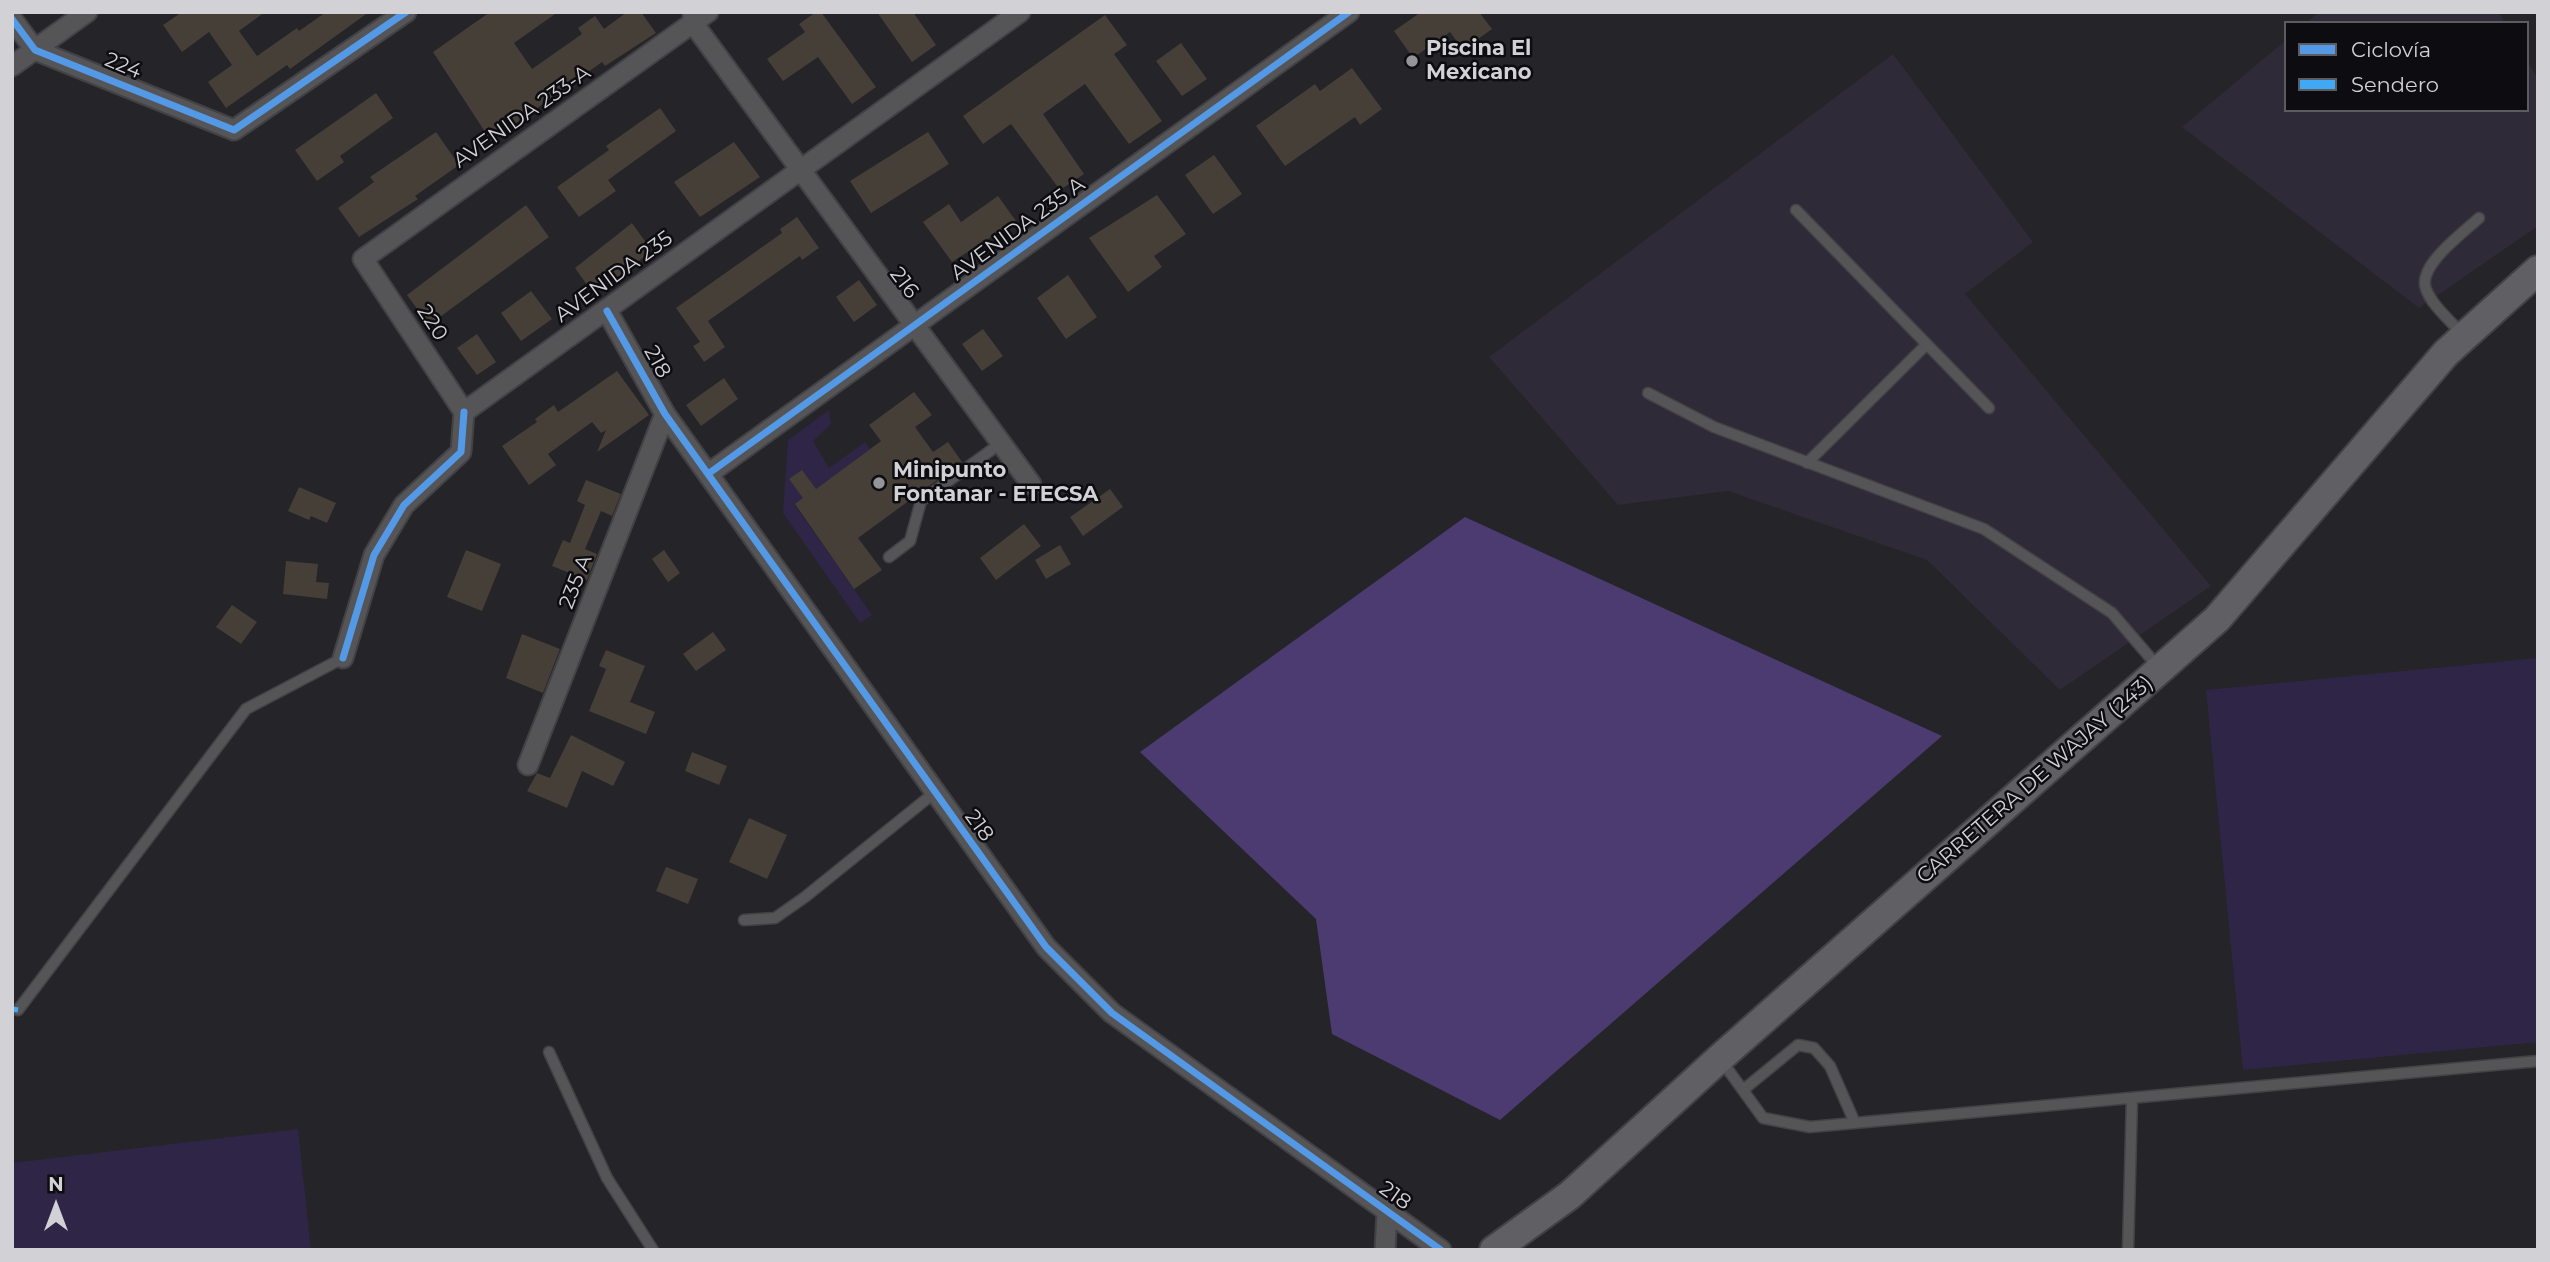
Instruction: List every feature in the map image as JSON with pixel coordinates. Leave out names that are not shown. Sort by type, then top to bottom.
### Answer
[{"type":"main road","name":"CARRETERA DE WAJAY (243)","points":[[1494,1250],[1570,1195],[1720,1058],[2217,619],[2446,353],[2538,270]]},
{"type":"street","points":[[12,66],[87,12]]},
{"type":"street","name":"224","points":[[34,50],[234,130],[406,12]]},
{"type":"street","name":"AVENIDA 235","points":[[464,412],[1020,12]]},
{"type":"street","name":"AVENIDA 235 A","points":[[708,474],[1349,12]]},
{"type":"street","name":"216","points":[[698,16],[798,170],[1031,484]]},
{"type":"street","name":"AVENIDA 233-A","points":[[363,259],[698,16]]},
{"type":"street","points":[[12,19],[34,50]]},
{"type":"street","name":"220","points":[[363,259],[464,412]]},
{"type":"street","name":"218","points":[[607,311],[666,414],[1046,947],[1112,1013],[1441,1250]]},
{"type":"street","points":[[343,658],[374,555],[404,505],[461,452],[464,412]]},
{"type":"street","name":"235 A","points":[[528,765],[666,414]]},
{"type":"street","points":[[1385,1250],[1387,1212]]},
{"type":"lane","points":[[1796,210],[1989,408]]},
{"type":"lane","points":[[2464,336],[2426,292],[2424,281],[2429,265],[2479,218]]},
{"type":"lane","points":[[1807,463],[1926,345]]},
{"type":"lane","points":[[1648,393],[1714,427],[1984,529],[2112,613],[2161,671]]},
{"type":"lane","points":[[889,557],[910,541],[921,501],[1001,443]]},
{"type":"lane","points":[[18,1010],[246,709],[343,658]]},
{"type":"lane","points":[[744,920],[775,918],[934,793]]},
{"type":"lane","points":[[1743,1090],[1798,1045],[1814,1048],[1830,1066],[1855,1123]]},
{"type":"lane","points":[[549,1052],[607,1178],[653,1250]]},
{"type":"lane","points":[[1720,1058],[1763,1118],[1810,1127],[2538,1061]]},
{"type":"lane","points":[[2128,1250],[2132,1098]]},
{"type":"shaded area","points":[[2319,12],[2499,12],[2504,21],[2308,21]]},
{"type":"shaded area","points":[[2284,42],[2284,112],[2529,112],[2529,64],[2538,79],[2538,226],[2419,308],[2182,127]]},
{"type":"shaded area","points":[[1893,54],[2033,242],[1965,294],[2211,586],[2060,690],[1927,560],[1728,491],[1618,505],[1489,357]]},
{"type":"shaded area","points":[[829,410],[831,424],[813,441],[829,468],[865,442],[870,449],[795,505],[872,615],[860,623],[783,513],[788,440]]},
{"type":"shaded area","points":[[1465,517],[1942,736],[1500,1120],[1332,1034],[1316,919],[1140,752]]},
{"type":"shaded area","points":[[2538,658],[2538,1042],[2243,1070],[2206,690]]},
{"type":"shaded area","points":[[298,1129],[311,1250],[12,1250],[12,1163]]},
{"type":"building","points":[[182,12],[265,12],[239,31],[257,56],[297,28],[299,31],[326,12],[369,12],[290,69],[287,65],[226,108],[208,82],[232,65],[209,32],[182,52],[163,25]]},
{"type":"building","points":[[490,12],[558,12],[514,43],[532,69],[582,34],[578,28],[595,16],[604,29],[627,12],[641,12],[656,33],[605,66],[602,62],[491,141],[433,52]]},
{"type":"building","points":[[816,12],[821,12],[876,87],[852,104],[818,57],[783,81],[767,59],[805,32],[799,24]]},
{"type":"building","points":[[877,12],[913,12],[936,45],[912,62]]},
{"type":"building","points":[[1421,12],[1479,12],[1492,29],[1463,50],[1450,32],[1413,58],[1394,31]]},
{"type":"building","points":[[1105,15],[1127,45],[1114,54],[1162,121],[1129,144],[1085,84],[1043,114],[1084,174],[1060,190],[1011,124],[983,144],[963,116]]},
{"type":"building","points":[[1181,43],[1207,79],[1182,96],[1156,61]]},
{"type":"building","points":[[1352,68],[1382,109],[1360,125],[1355,117],[1285,166],[1256,126],[1315,84],[1320,91]]},
{"type":"building","points":[[376,93],[393,118],[340,156],[344,162],[317,181],[295,150]]},
{"type":"building","points":[[660,108],[676,131],[608,180],[616,191],[579,217],[557,187],[609,150],[606,146]]},
{"type":"building","points":[[436,132],[459,165],[415,196],[418,199],[359,237],[338,208],[374,182],[370,177]]},
{"type":"building","points":[[928,132],[949,164],[871,213],[850,181]]},
{"type":"building","points":[[734,142],[760,177],[700,217],[674,182]]},
{"type":"building","points":[[1214,155],[1242,194],[1213,214],[1185,175]]},
{"type":"building","points":[[1157,195],[1186,234],[1154,256],[1162,267],[1128,292],[1089,238]]},
{"type":"building","points":[[998,196],[1016,221],[952,262],[923,222],[949,204],[961,222]]},
{"type":"building","points":[[526,205],[549,237],[429,325],[407,295]]},
{"type":"building","points":[[797,217],[819,248],[802,260],[800,256],[708,321],[725,347],[704,362],[693,346],[700,342],[676,308],[782,233],[780,229]]},
{"type":"building","points":[[632,223],[652,251],[594,295],[575,268]]},
{"type":"building","points":[[1068,275],[1097,317],[1066,339],[1037,298]]},
{"type":"building","points":[[859,280],[877,305],[854,322],[836,297]]},
{"type":"building","points":[[531,291],[552,319],[521,341],[501,313]]},
{"type":"building","points":[[983,329],[1003,356],[982,371],[962,344]]},
{"type":"building","points":[[477,334],[496,362],[477,375],[457,348]]},
{"type":"building","points":[[617,371],[649,415],[597,452],[606,430],[601,433],[592,422],[548,454],[556,465],[529,485],[502,446],[537,422],[535,419],[554,405],[558,412]]},
{"type":"building","points":[[724,378],[738,399],[701,426],[686,405]]},
{"type":"building","name":"Minipunto Fontanar - ETECSA","points":[[914,392],[932,415],[915,427],[933,452],[948,442],[962,462],[858,538],[882,570],[854,589],[795,504],[803,498],[789,479],[802,470],[816,489],[881,441],[869,425]]},
{"type":"building","points":[[586,480],[621,494],[612,516],[601,511],[585,549],[597,554],[587,580],[552,566],[563,540],[570,543],[585,505],[577,501]]},
{"type":"building","points":[[299,487],[336,503],[327,523],[311,516],[309,520],[288,511]]},
{"type":"building","points":[[1110,489],[1123,507],[1083,536],[1070,517]]},
{"type":"building","points":[[1024,524],[1041,546],[996,580],[980,558]]},
{"type":"building","points":[[1060,545],[1071,564],[1046,579],[1035,560]]},
{"type":"building","points":[[466,550],[501,564],[482,611],[447,597]]},
{"type":"building","points":[[664,550],[680,573],[668,582],[652,559]]},
{"type":"building","points":[[286,561],[318,564],[316,582],[329,583],[327,599],[283,594]]},
{"type":"building","points":[[232,605],[257,622],[241,644],[216,627]]},
{"type":"building","points":[[713,632],[726,650],[696,671],[683,654]]},
{"type":"building","points":[[522,634],[560,649],[543,693],[506,678]]},
{"type":"building","points":[[606,650],[645,666],[630,702],[655,712],[646,734],[589,711],[606,669],[599,666]]},
{"type":"building","points":[[571,735],[625,762],[613,786],[582,771],[567,808],[527,791],[537,773],[550,778]]},
{"type":"building","points":[[692,752],[727,766],[719,785],[685,771]]},
{"type":"building","points":[[749,818],[787,835],[767,879],[729,862]]},
{"type":"building","points":[[666,867],[698,879],[688,904],[656,891]]},
{"type":"marked path","points":[[12,1009],[18,1010]]},
{"type":"cycle path","points":[[12,19],[35,50],[234,130],[406,12]]},
{"type":"cycle path","points":[[708,474],[1349,12]]},
{"type":"cycle path","points":[[607,311],[665,414],[1046,947],[1112,1013],[1441,1250]]},
{"type":"cycle path","points":[[343,658],[374,555],[404,505],[461,452],[464,412]]},
{"type":"place","name":"Piscina El Mexicano","points":[[1412,61]]},
{"type":"place","name":"Minipunto Fontanar - ETECSA","points":[[879,483]]}]
